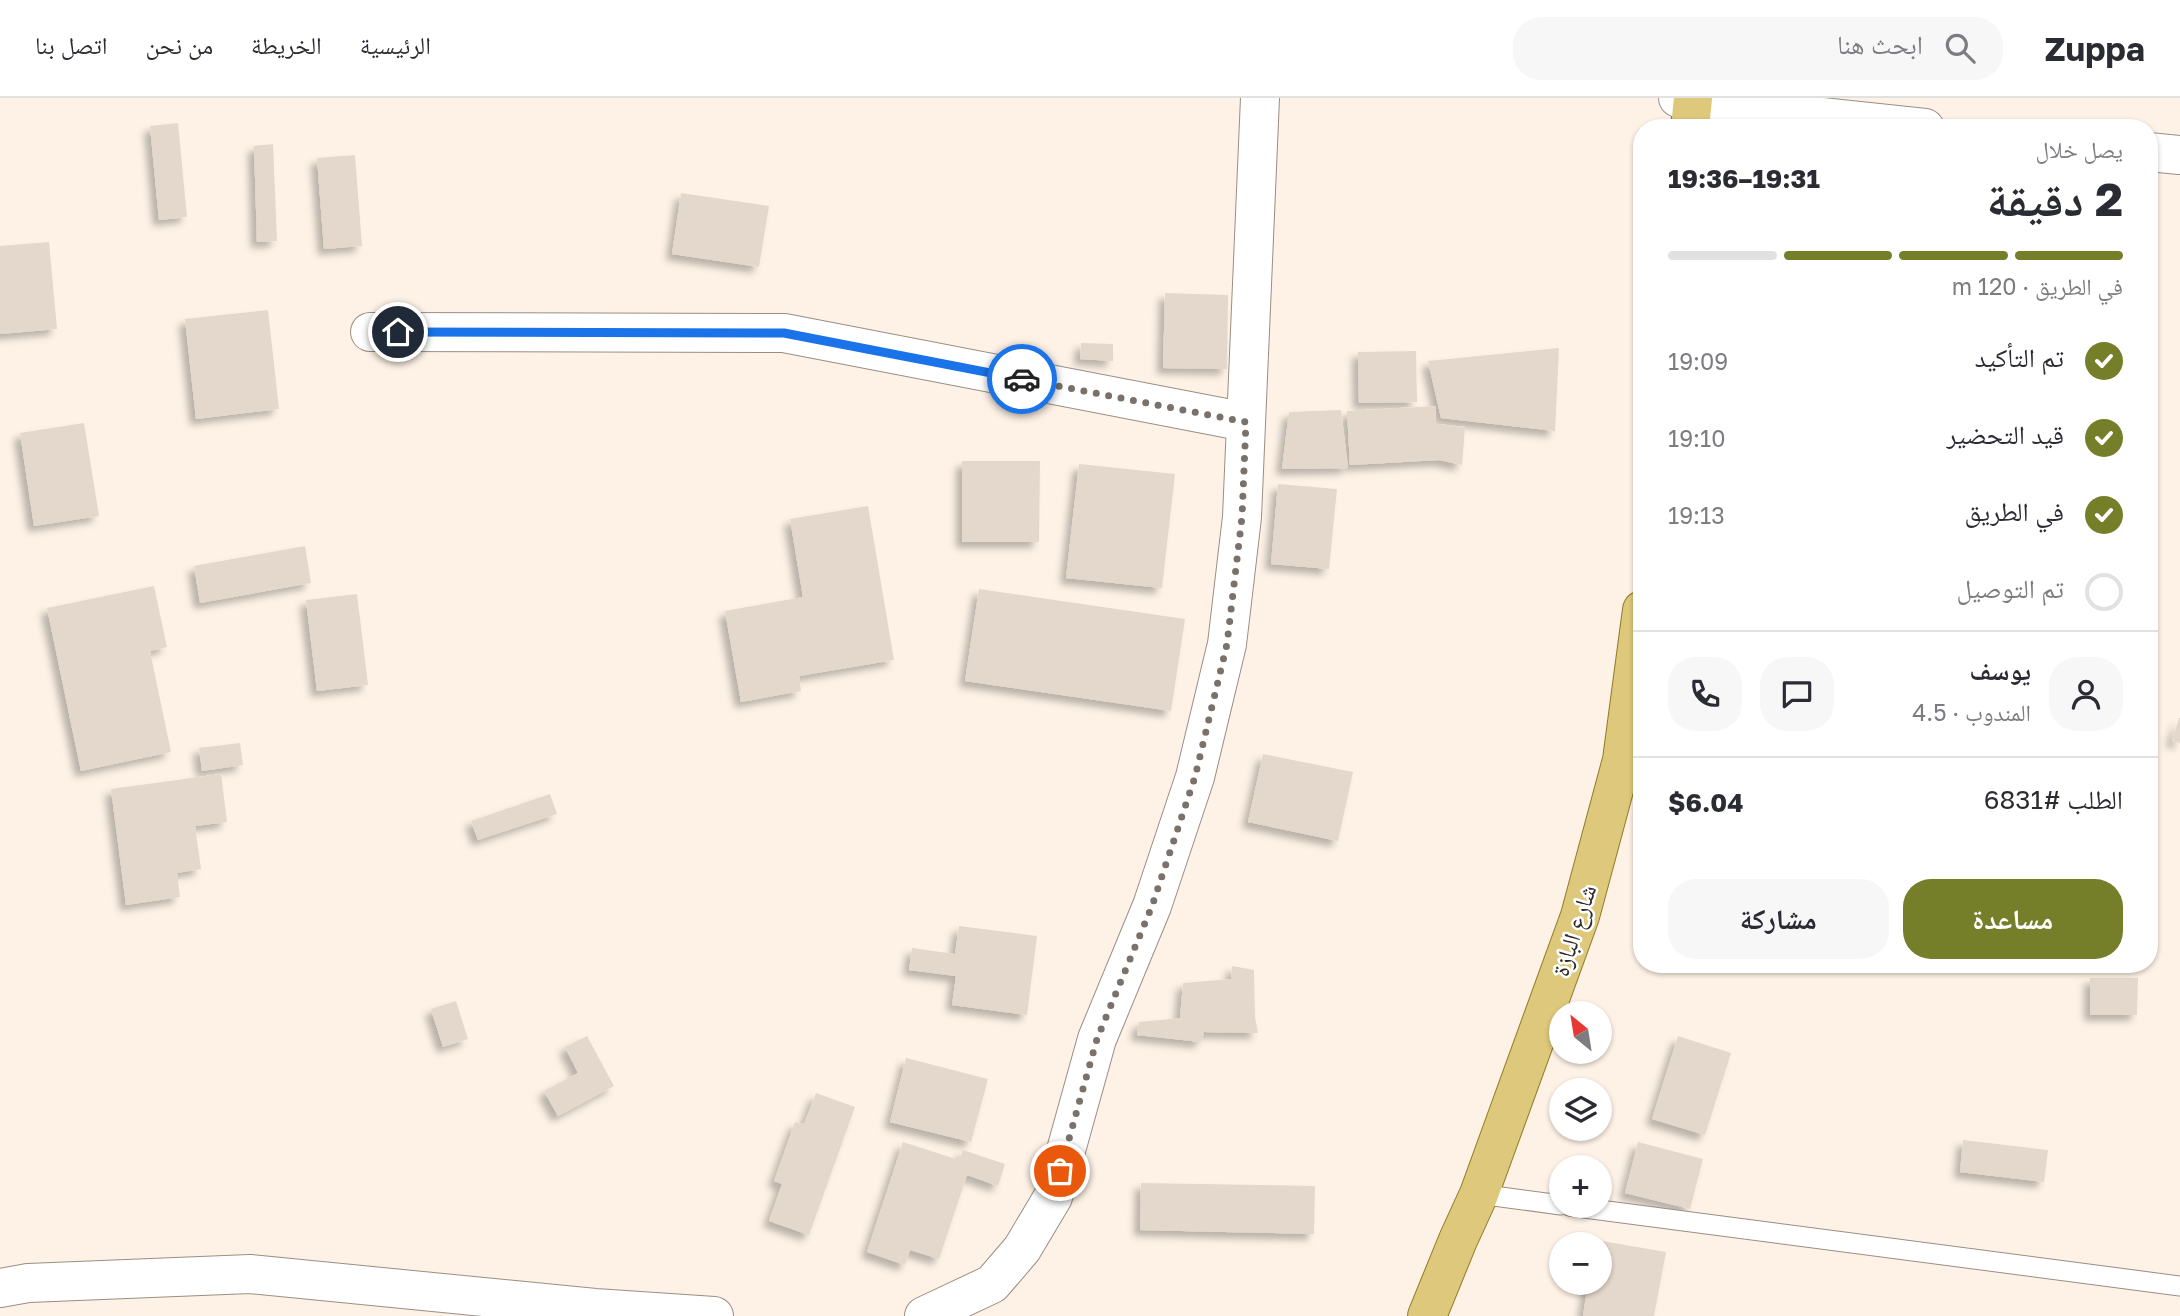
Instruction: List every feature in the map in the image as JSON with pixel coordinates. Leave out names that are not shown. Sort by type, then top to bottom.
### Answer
[{"type":"main road","name":"شارع البازة","points":[[1427,1316],[1479,1194],[1580,916],[1622,760],[1633,678]]},
{"type":"street","points":[[924,1316],[992,1284],[1022,1250],[1053,1197],[1097,1039],[1152,906],[1195,777],[1227,644],[1242,517],[1260,98]]},
{"type":"street","points":[[1688,107],[1823,119]]},
{"type":"street","points":[[2158,153],[2180,155]]},
{"type":"street","points":[[370,332],[784,333],[1246,422]]},
{"type":"street","points":[[0,1287],[28,1283],[250,1274],[595,1308],[714,1316]]},
{"type":"lane","points":[[1479,1194],[1549,1203]]},
{"type":"lane","points":[[1612,1212],[2180,1286]]},
{"type":"building","points":[[178,123],[187,217],[159,220],[150,126]]},
{"type":"building","points":[[273,144],[277,241],[257,242],[254,146]]},
{"type":"building","points":[[355,155],[362,246],[324,249],[317,158]]},
{"type":"building","points":[[681,193],[769,206],[759,267],[672,254]]},
{"type":"building","points":[[49,242],[57,329],[0,334],[0,246]]},
{"type":"building","points":[[1165,293],[1228,295],[1227,369],[1163,368]]},
{"type":"building","points":[[268,310],[279,409],[196,419],[185,319]]},
{"type":"building","points":[[1081,343],[1113,344],[1113,361],[1080,359]]},
{"type":"building","points":[[1559,348],[1555,431],[1441,418],[1428,361]]},
{"type":"building","points":[[1416,351],[1417,402],[1359,403],[1358,352]]},
{"type":"building","points":[[1436,406],[1436,424],[1465,427],[1462,465],[1439,460],[1350,465],[1347,411]]},
{"type":"building","points":[[1341,410],[1348,468],[1282,469],[1289,412]]},
{"type":"building","points":[[84,423],[99,516],[34,526],[20,433]]},
{"type":"building","points":[[962,461],[1040,461],[1039,542],[962,542]]},
{"type":"building","points":[[1079,464],[1175,474],[1162,588],[1066,578]]},
{"type":"building","points":[[1278,484],[1337,489],[1329,569],[1271,564]]},
{"type":"building","points":[[868,506],[894,660],[799,676],[801,691],[741,702],[725,611],[803,597],[790,519]]},
{"type":"building","points":[[305,546],[311,583],[200,603],[194,566]]},
{"type":"building","points":[[154,586],[167,647],[150,651],[171,752],[81,771],[47,608]]},
{"type":"building","points":[[979,589],[1185,619],[1171,711],[965,681]]},
{"type":"building","points":[[357,594],[368,685],[317,691],[306,600]]},
{"type":"building","points":[[2180,718],[2180,743],[2172,741]]},
{"type":"building","points":[[240,743],[243,765],[202,771],[199,748]]},
{"type":"building","points":[[1263,754],[1353,772],[1338,841],[1248,822]]},
{"type":"building","points":[[221,774],[227,822],[195,826],[201,869],[177,873],[180,897],[126,905],[111,789]]},
{"type":"building","points":[[550,794],[557,814],[478,840],[471,821]]},
{"type":"building","points":[[959,926],[1037,936],[1027,1015],[952,1005],[956,976],[909,970],[912,948],[955,954]]},
{"type":"building","points":[[1232,966],[1254,970],[1258,1033],[1204,1032],[1201,1042],[1137,1035],[1139,1022],[1180,1018],[1183,983],[1231,979]]},
{"type":"building","points":[[2090,978],[2138,978],[2137,1015],[2090,1015]]},
{"type":"building","points":[[456,1001],[468,1039],[443,1047],[431,1009]]},
{"type":"building","points":[[587,1036],[614,1086],[558,1116],[544,1091],[578,1073],[565,1047]]},
{"type":"building","points":[[1678,1036],[1731,1053],[1705,1135],[1652,1119]]},
{"type":"building","points":[[906,1058],[988,1079],[971,1142],[890,1122]]},
{"type":"building","points":[[816,1093],[855,1107],[809,1235],[769,1221],[782,1184],[774,1181],[795,1122],[804,1124]]},
{"type":"building","points":[[1963,1140],[2048,1150],[2044,1182],[1960,1172]]},
{"type":"building","points":[[903,1142],[959,1160],[963,1150],[1005,1164],[998,1186],[967,1175],[939,1259],[910,1250],[905,1265],[867,1252]]},
{"type":"building","points":[[1638,1142],[1703,1159],[1690,1209],[1625,1193]]},
{"type":"building","points":[[1141,1183],[1315,1186],[1314,1234],[1140,1230]]},
{"type":"building","points":[[1612,1243],[1666,1252],[1654,1316],[1583,1316],[1586,1295],[1612,1295]]},
{"type":"way so far","points":[[1022,379],[1246,422],[1242,517],[1227,644],[1195,777],[1152,906],[1097,1039],[1060,1171]]},
{"type":"route","points":[[398,332],[784,333],[1022,379]]}]
